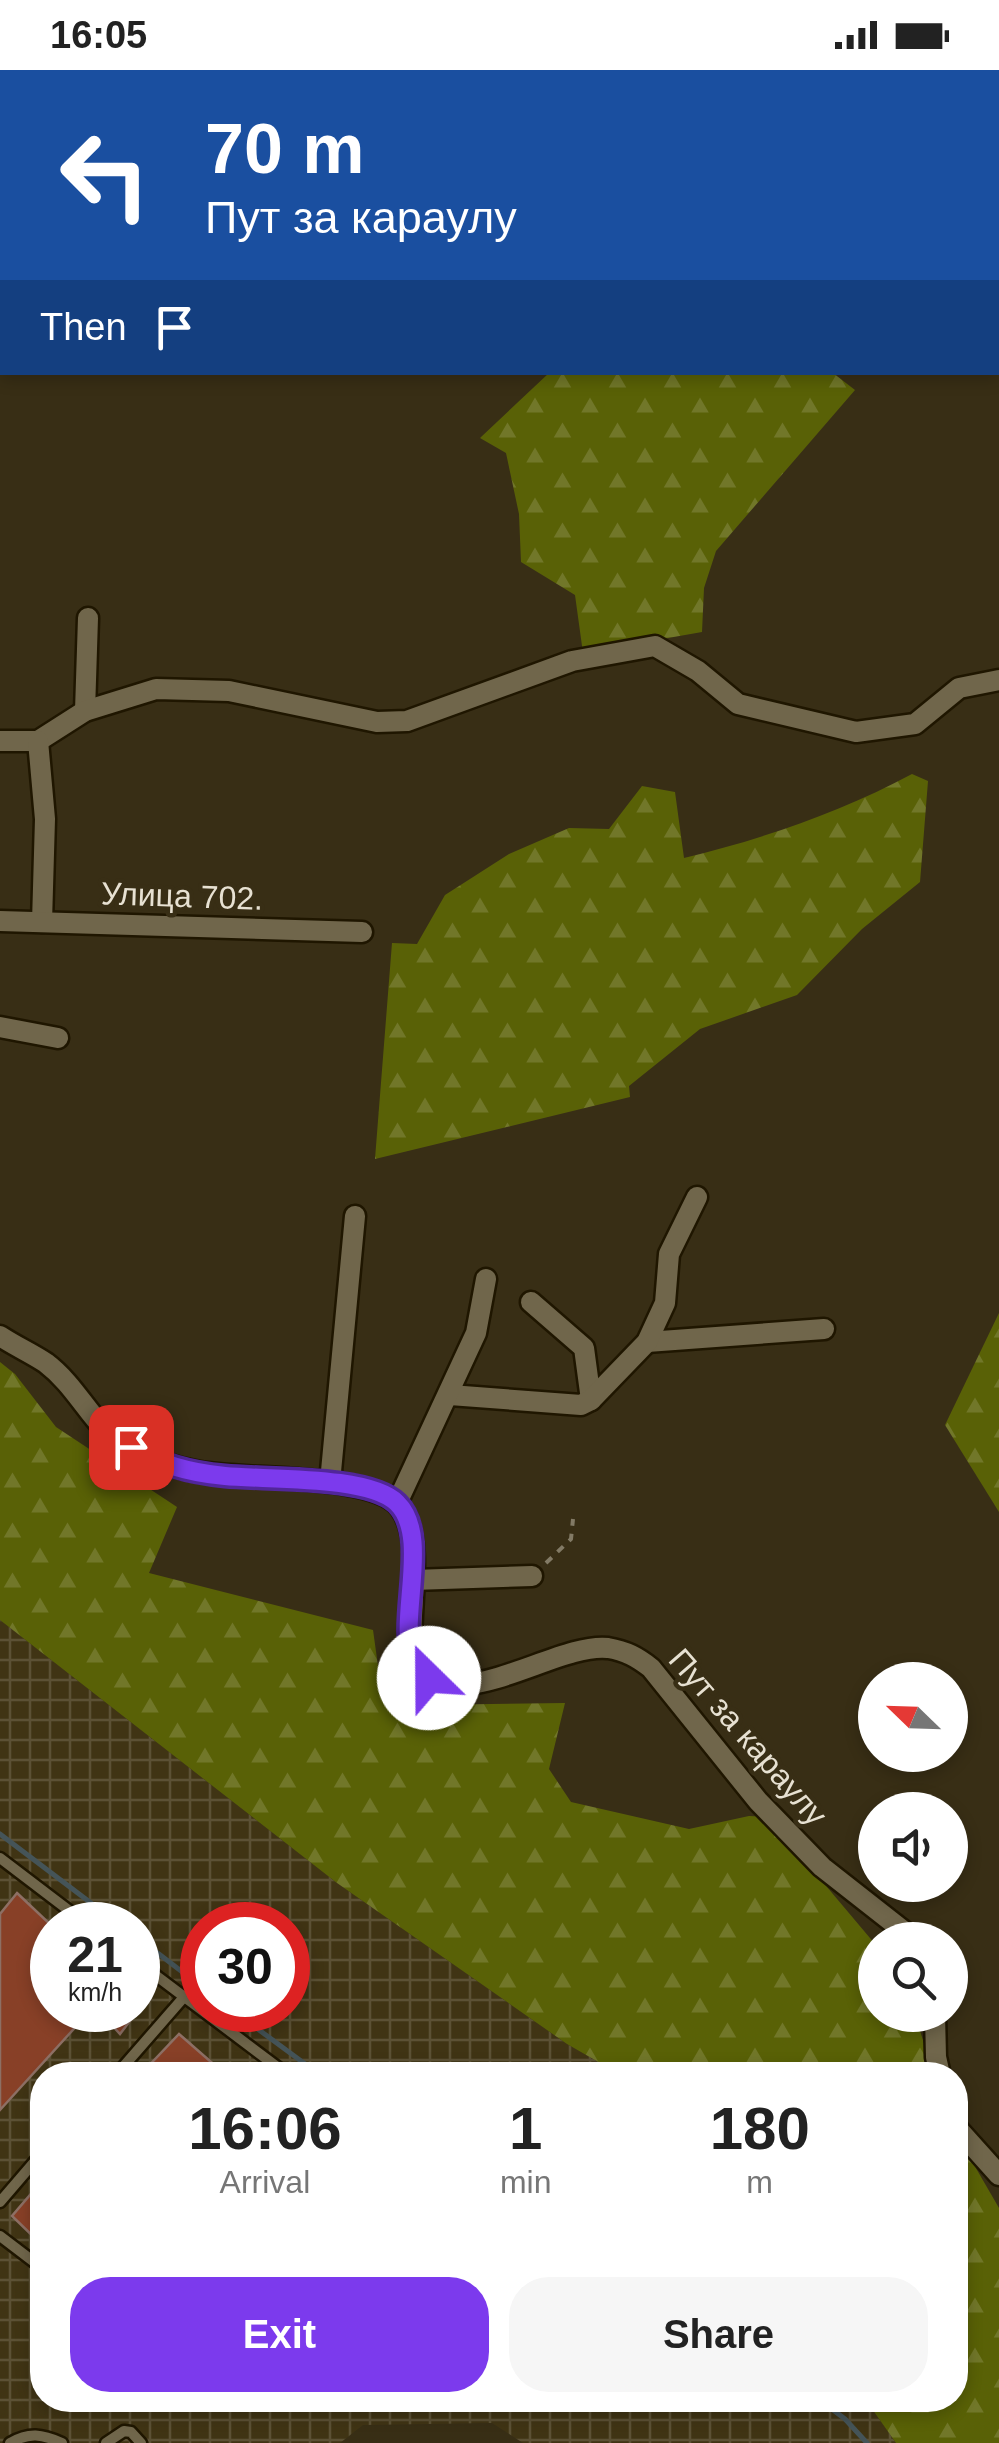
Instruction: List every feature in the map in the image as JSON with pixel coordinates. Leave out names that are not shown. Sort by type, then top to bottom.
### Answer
[{"type":"street","points":[[85,711],[88,618]]},
{"type":"street","points":[[0,741],[38,741],[85,711],[156,689],[228,691],[377,722],[407,720],[572,662],[655,646],[698,671],[738,704],[856,732],[914,724],[959,688],[999,680]]},
{"type":"street","points":[[38,741],[44,819],[42,922]]},
{"type":"street","name":"Улица 702.","points":[[0,921],[362,932]]},
{"type":"street","points":[[0,1027],[58,1038]]},
{"type":"street","points":[[450,1394],[581,1405],[591,1400],[647,1342],[665,1303],[670,1254],[697,1198]]},
{"type":"street","points":[[330,1482],[355,1216]]},
{"type":"street","points":[[0,1336],[46,1363],[76,1390],[107,1432],[154,1462],[224,1476],[330,1482],[379,1491],[398,1503],[476,1333],[486,1279]]},
{"type":"street","points":[[531,1302],[584,1348],[591,1400]]},
{"type":"street","points":[[647,1342],[824,1329]]},
{"type":"street","name":"Пут за караулу","points":[[398,1503],[410,1531],[412,1657],[429,1678],[449,1686],[479,1682],[583,1650],[605,1648],[630,1653],[651,1668],[758,1801],[822,1867],[892,1922]]},
{"type":"street","points":[[412,1580],[532,1576]]},
{"type":"street","points":[[936,2032],[939,2062]]},
{"type":"street","points":[[968,2140],[999,2175]]},
{"type":"lane","points":[[2,1864],[56,1902]]},
{"type":"lane","points":[[160,1979],[180,1994]]},
{"type":"lane","points":[[127,2062],[180,2002]]},
{"type":"lane","points":[[231,2032],[271,2062]]},
{"type":"lane","points":[[0,2202],[30,2166]]},
{"type":"lane","points":[[0,2236],[30,2259]]},
{"type":"lane","points":[[106,2443],[124,2430],[140,2443]]},
{"type":"lane","points":[[10,2443],[34,2434],[62,2443]]},
{"type":"path","points":[[532,1576],[571,1538],[572,1519]]},
{"type":"shaded area","points":[[0,1620],[337,1883],[598,2062],[30,2062],[30,2412],[874,2412],[896,2443],[523,2443],[492,2423],[363,2425],[340,2443],[0,2443]]},
{"type":"green space","points":[[547,375],[836,375],[855,390],[716,551],[704,588],[702,632],[583,653],[575,595],[521,562],[519,514],[506,453],[480,438]]},
{"type":"green space","points":[[912,774],[928,781],[920,882],[862,929],[797,995],[700,1029],[629,1086],[630,1097],[375,1159],[392,943],[417,944],[445,895],[509,854],[569,828],[609,829],[642,786],[675,792],[684,858],[801,823]]},
{"type":"green space","points":[[999,1313],[999,1512],[945,1425]]},
{"type":"green space","points":[[0,1362],[15,1374],[56,1427],[177,1507],[149,1573],[373,1630],[379,1673],[420,1705],[565,1703],[549,1769],[571,1802],[689,1829],[749,1816],[768,1817],[858,1924],[858,2032],[920,2032],[930,2062],[598,2062],[337,1883],[0,1620]]},
{"type":"green space","points":[[968,2154],[999,2208],[999,2443],[896,2443],[874,2412],[968,2412]]},
{"type":"building","points":[[17,1893],[30,1905],[30,2032],[71,2032],[44,2062],[30,2062],[30,2077],[0,2110],[0,1914]]},
{"type":"building","points":[[179,2034],[211,2062],[152,2062]]},
{"type":"building","points":[[30,2195],[30,2233],[12,2216]]},
{"type":"waterway","points":[[0,1834],[90,1902]]},
{"type":"waterway","points":[[160,1955],[180,1970]]},
{"type":"waterway","points":[[262,2032],[302,2062]]},
{"type":"waterway","points":[[836,2412],[867,2443]]},
{"type":"route","points":[[131,1447],[154,1462],[193,1471],[330,1482],[379,1491],[398,1503],[410,1531],[413,1561],[412,1657],[429,1678]]}]
